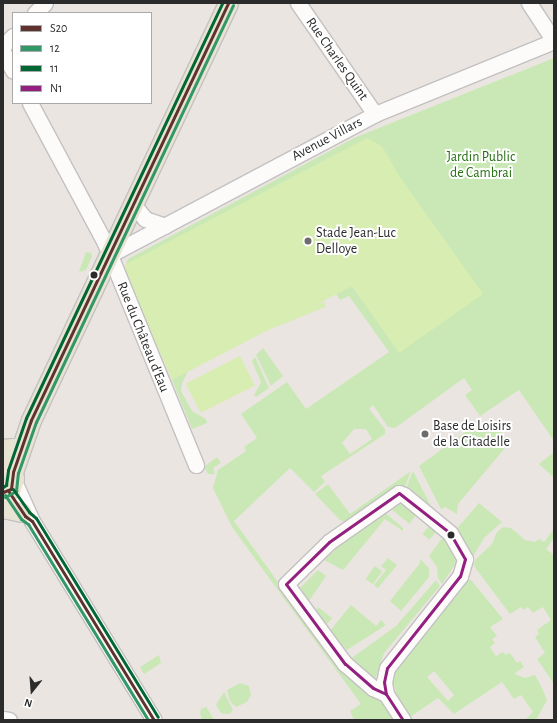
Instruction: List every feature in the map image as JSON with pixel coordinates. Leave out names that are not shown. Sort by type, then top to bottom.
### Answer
[{"type":"main road","points":[[27,516],[7,478],[31,420],[228,3]]},
{"type":"street","points":[[36,12],[45,3]]},
{"type":"street","name":"Rue Charles Quint","points":[[298,3],[375,114]]},
{"type":"street","points":[[529,3],[554,41]]},
{"type":"street","points":[[3,46],[12,37]]},
{"type":"street","name":"Avenue Villars","points":[[109,256],[375,114],[554,41]]},
{"type":"street","points":[[3,52],[12,69]]},
{"type":"street","name":"Rue du Château d'Eau","points":[[31,104],[109,256],[196,465]]},
{"type":"street","points":[[133,204],[145,219],[165,226]]},
{"type":"street","points":[[7,478],[27,516],[154,720]]},
{"type":"street","points":[[386,694],[373,688],[345,664],[286,584],[323,547],[396,494],[402,494],[450,533],[463,554],[465,563],[460,576],[390,662],[384,682],[386,694],[403,720]]},
{"type":"street","points":[[3,719],[9,720]]},
{"type":"green space","name":"Jardin Public de Cambrai","points":[[554,58],[554,441],[519,390],[480,416],[465,395],[472,390],[464,378],[395,428],[388,427],[373,405],[369,409],[385,429],[385,434],[321,476],[325,482],[314,492],[290,468],[234,521],[328,652],[385,706],[394,720],[354,720],[350,711],[361,704],[232,527],[213,488],[218,470],[246,451],[244,447],[257,438],[241,414],[287,382],[306,409],[389,352],[349,296],[340,300],[336,294],[188,371],[182,383],[181,391],[192,411],[206,419],[207,423],[192,429],[170,375],[352,286],[363,302],[478,292],[124,270],[128,259],[354,138]],"holes":[[[354,429],[366,429],[372,439],[350,454],[342,443]]]},
{"type":"green space","name":"Stade Jean-Luc Delloye","points":[[367,138],[382,146],[398,174],[483,294],[399,353],[352,286],[172,380],[124,270],[126,264]]},
{"type":"green space","points":[[86,252],[91,253],[92,257],[86,270],[79,272]]},
{"type":"green space","points":[[324,302],[326,307],[241,341],[240,336]]},
{"type":"green space","points":[[263,348],[283,376],[271,386],[256,355]]},
{"type":"green space","points":[[240,356],[255,385],[201,413],[186,384]]},
{"type":"green space","points":[[255,357],[269,388],[256,397],[254,395],[261,382],[252,361]]},
{"type":"green space","points":[[494,422],[509,443],[458,504],[457,514],[445,507],[441,509],[419,466],[475,425],[477,427]]},
{"type":"green space","points":[[554,452],[554,478],[539,464]]},
{"type":"green space","points":[[217,457],[221,463],[213,468],[215,474],[208,474],[204,467]]},
{"type":"green space","points":[[411,471],[404,489],[346,522],[340,520],[315,494],[328,484],[350,514]]},
{"type":"green space","points":[[413,471],[436,516],[405,491]]},
{"type":"green space","points":[[401,499],[418,513],[409,524],[392,510]]},
{"type":"green space","points":[[479,503],[502,522],[484,538],[471,560],[454,532]]},
{"type":"green space","points":[[383,511],[403,528],[403,531],[385,519],[343,570],[324,560],[335,550],[331,546],[333,543],[338,547]]},
{"type":"green space","points":[[431,524],[438,530],[429,540],[422,534]]},
{"type":"green space","points":[[503,527],[511,528],[525,540],[535,542],[539,539],[544,542],[554,529],[554,538],[546,549],[554,555],[554,684],[537,659],[545,653],[535,637],[539,634],[537,630],[551,620],[543,607],[533,613],[528,607],[524,610],[521,607],[510,614],[474,566],[475,560],[492,544],[497,532]]},
{"type":"green space","points":[[443,537],[458,560],[442,584],[438,578],[437,567],[429,556]]},
{"type":"green space","points":[[388,558],[397,565],[378,588],[374,585],[386,570],[381,566]]},
{"type":"green space","points":[[420,559],[429,568],[429,577],[401,611],[390,601],[420,563]]},
{"type":"green space","points":[[375,566],[382,571],[373,584],[366,579]]},
{"type":"green space","points":[[318,570],[326,576],[307,604],[296,592]]},
{"type":"green space","points":[[436,580],[440,586],[384,653],[373,685],[349,660],[396,626]]},
{"type":"green space","points":[[467,580],[471,580],[503,619],[490,627],[497,636],[492,639],[495,643],[490,647],[496,656],[503,652],[505,655],[510,653],[517,663],[520,661],[524,667],[514,674],[525,678],[535,675],[547,700],[536,720],[525,720],[533,712],[521,695],[514,699],[502,682],[454,714],[438,698],[410,717],[397,698],[393,680],[398,665]],"holes":[[[434,671],[454,695],[448,701],[427,677]]]},
{"type":"green space","points":[[351,605],[376,626],[381,620],[386,625],[347,650],[329,632]]},
{"type":"green space","points":[[318,607],[332,618],[324,628],[314,614]]},
{"type":"green space","points":[[159,655],[161,663],[144,674],[140,667]]},
{"type":"green space","points":[[240,683],[249,686],[251,695],[247,702],[236,707],[230,701],[227,690]]},
{"type":"green space","points":[[224,692],[233,710],[229,714],[221,713],[216,705]]},
{"type":"green space","points":[[206,707],[214,720],[202,720],[200,713],[201,709]]},
{"type":"transit line","name":"11","points":[[3,487],[6,485],[8,470],[26,418],[222,3]]},
{"type":"transit line","name":"S20","points":[[3,492],[11,489],[13,472],[31,420],[228,3]]},
{"type":"transit line","name":"12","points":[[5,497],[16,491],[18,473],[36,422],[233,5]]},
{"type":"transit line","name":"11","points":[[13,489],[29,512],[36,518],[158,717]]},
{"type":"transit line","name":"S20","points":[[9,492],[25,516],[32,521],[154,720]]},
{"type":"transit line","name":"N1","points":[[399,493],[450,533],[465,559],[460,576],[387,668],[384,682],[386,694],[373,688],[345,664],[286,584],[329,542],[399,493]]},
{"type":"transit line","name":"12","points":[[5,495],[21,519],[28,524],[148,720]]},
{"type":"transit line","name":"N1","points":[[386,694],[403,720]]},
{"type":"place","name":"Stade Jean-Luc Delloye","points":[[308,241]]},
{"type":"place","name":"Base de Loisirs de la Citadelle","points":[[425,434]]}]
